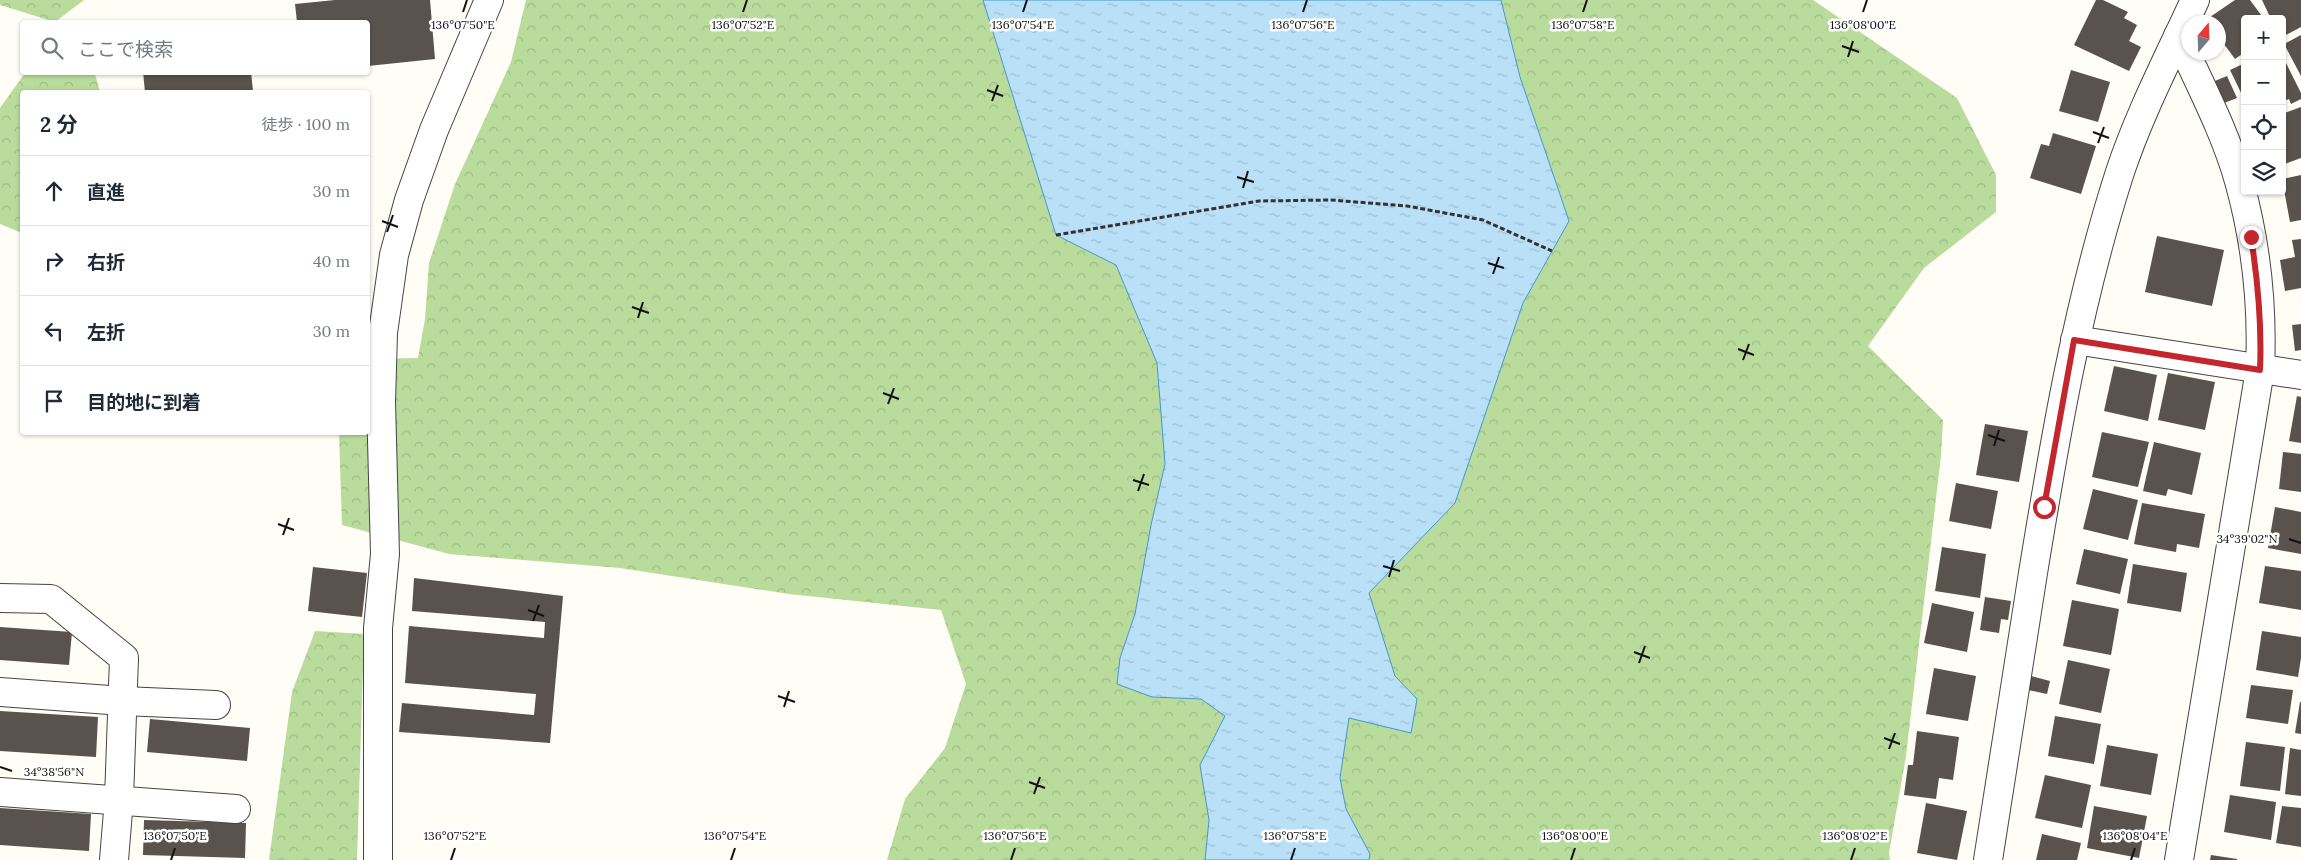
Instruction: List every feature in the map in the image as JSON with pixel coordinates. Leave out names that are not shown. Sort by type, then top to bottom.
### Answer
[{"type":"street","points":[[378,860],[378,628],[385,554],[381,402],[383,334],[394,255],[408,200],[434,130],[489,0]]},
{"type":"street","points":[[1988,860],[2044,507],[2074,340],[2095,257],[2121,171],[2148,96],[2195,0]]},
{"type":"street","points":[[2178,36],[2222,134],[2238,180],[2251,237],[2260,296],[2262,333],[2260,370],[2179,860]]},
{"type":"street","points":[[2074,340],[2301,375]]},
{"type":"street","points":[[0,598],[51,599],[124,658],[119,799],[114,860]]},
{"type":"street","points":[[0,692],[123,702],[216,705]]},
{"type":"street","points":[[0,792],[119,799],[236,809]]},
{"type":"path","points":[[1056,235],[1259,201],[1331,200],[1407,206],[1483,220],[1552,251]]},
{"type":"green space","points":[[0,0],[84,0],[58,20],[49,20],[0,5]]},
{"type":"green space","points":[[526,0],[983,0],[1056,235],[1116,265],[1157,363],[1165,464],[1151,525],[1135,614],[1120,658],[1152,697],[1201,699],[1225,716],[1200,765],[1209,820],[1205,860],[887,860],[905,799],[945,748],[966,684],[941,610],[789,594],[620,568],[449,554],[342,525],[339,435],[370,435],[370,359],[418,358],[425,319],[429,263],[455,184],[511,62]]},
{"type":"green space","points":[[1501,0],[1813,0],[1957,98],[1996,175],[1996,212],[1924,268],[1868,346],[1943,420],[1941,456],[1906,756],[1889,853],[1890,860],[1369,860],[1370,854],[1346,809],[1340,778],[1349,718],[1410,732],[1417,699],[1395,676],[1369,593],[1455,503],[1523,303],[1569,221],[1520,77]]},
{"type":"green space","points":[[24,75],[95,75],[99,90],[20,90],[20,232],[0,224],[0,108]]},
{"type":"green space","points":[[315,631],[364,634],[357,860],[269,860],[292,692]]},
{"type":"water","points":[[983,0],[1501,0],[1520,77],[1569,221],[1523,303],[1455,503],[1369,593],[1395,676],[1417,699],[1411,733],[1349,718],[1340,778],[1346,809],[1370,854],[1369,860],[1205,860],[1209,820],[1200,765],[1225,716],[1201,699],[1152,697],[1117,684],[1120,658],[1135,614],[1151,525],[1165,464],[1157,363],[1116,265],[1056,235]]},
{"type":"building","points":[[335,0],[430,0],[435,59],[370,66],[370,20],[297,20],[295,4]]},
{"type":"building","points":[[2096,0],[2103,0],[2128,12],[2124,18],[2137,25],[2129,41],[2141,47],[2129,71],[2074,45]]},
{"type":"building","points":[[2235,0],[2250,0],[2261,15],[2241,15],[2241,55],[2235,59],[2226,47],[2226,15],[2213,15]]},
{"type":"building","points":[[2262,0],[2301,0],[2301,27],[2286,35],[2286,15],[2269,15]]},
{"type":"building","points":[[2301,35],[2301,76],[2286,48],[2286,43]]},
{"type":"building","points":[[2286,63],[2301,93],[2301,99],[2291,104],[2289,99],[2286,100]]},
{"type":"building","points":[[2241,65],[2241,93],[2230,70]]},
{"type":"building","points":[[2071,70],[2110,82],[2098,122],[2059,111]]},
{"type":"building","points":[[143,75],[251,75],[253,90],[145,90]]},
{"type":"building","points":[[2227,76],[2237,98],[2219,105],[2210,83]]},
{"type":"building","points":[[2301,107],[2301,158],[2286,164],[2286,150],[2286,113]]},
{"type":"building","points":[[2053,133],[2096,146],[2081,194],[2030,178],[2041,144],[2049,146]]},
{"type":"building","points":[[2301,175],[2301,220],[2290,222],[2285,195],[2286,178]]},
{"type":"building","points":[[2157,236],[2224,250],[2212,306],[2145,292]]},
{"type":"building","points":[[2301,239],[2301,288],[2285,291],[2280,260],[2295,257],[2292,240]]},
{"type":"building","points":[[2301,324],[2301,350],[2295,351],[2292,325]]},
{"type":"building","points":[[2114,366],[2157,375],[2148,421],[2104,411]]},
{"type":"building","points":[[2168,373],[2215,382],[2205,430],[2158,420]]},
{"type":"building","points":[[2297,396],[2301,397],[2301,443],[2289,441]]},
{"type":"building","points":[[1985,424],[2028,431],[2019,482],[1976,475]]},
{"type":"building","points":[[2102,432],[2149,442],[2138,487],[2092,477]]},
{"type":"building","points":[[2154,442],[2201,453],[2192,495],[2168,489],[2166,496],[2143,491]]},
{"type":"building","points":[[2283,452],[2301,454],[2301,492],[2279,489]]},
{"type":"building","points":[[1956,483],[1998,491],[1991,529],[1949,521]]},
{"type":"building","points":[[2093,489],[2138,500],[2128,540],[2083,529]]},
{"type":"building","points":[[2142,503],[2205,514],[2199,548],[2177,544],[2176,552],[2134,544]]},
{"type":"building","points":[[2275,507],[2301,512],[2301,554],[2268,548]]},
{"type":"building","points":[[1942,547],[1986,554],[1980,598],[1935,591]]},
{"type":"building","points":[[2084,549],[2128,559],[2120,594],[2076,584]]},
{"type":"building","points":[[2133,564],[2187,573],[2181,612],[2127,603]]},
{"type":"building","points":[[2265,566],[2301,571],[2301,610],[2259,603]]},
{"type":"building","points":[[313,567],[367,573],[362,617],[308,611]]},
{"type":"building","points":[[414,578],[563,596],[550,743],[399,732],[402,703],[534,715],[536,694],[405,683],[409,626],[544,638],[545,622],[412,611]]},
{"type":"building","points":[[1985,597],[2011,601],[2008,620],[2001,619],[1999,633],[1980,630]]},
{"type":"building","points":[[2072,600],[2119,609],[2111,655],[2063,646]]},
{"type":"building","points":[[1932,603],[1974,612],[1967,652],[1924,643]]},
{"type":"building","points":[[0,627],[72,632],[69,665],[0,660]]},
{"type":"building","points":[[2262,631],[2301,637],[2301,658],[2298,677],[2256,670]]},
{"type":"building","points":[[2068,660],[2110,669],[2101,713],[2059,704]]},
{"type":"building","points":[[1934,668],[1976,676],[1968,721],[1926,714]]},
{"type":"building","points":[[2031,676],[2050,681],[2047,694],[2028,690]]},
{"type":"building","points":[[2251,685],[2293,690],[2288,724],[2246,718]]},
{"type":"building","points":[[2301,702],[2301,734],[2295,733]]},
{"type":"building","points":[[0,711],[98,717],[96,757],[0,751]]},
{"type":"building","points":[[2055,716],[2101,724],[2094,764],[2048,756]]},
{"type":"building","points":[[150,719],[250,728],[247,761],[147,752]]},
{"type":"building","points":[[1917,731],[1959,737],[1953,780],[1939,778],[1936,799],[1904,795],[1908,765],[1913,765]]},
{"type":"building","points":[[2246,742],[2285,747],[2280,791],[2240,786]]},
{"type":"building","points":[[2107,745],[2158,754],[2151,795],[2100,786]]},
{"type":"building","points":[[2290,748],[2301,750],[2301,796],[2285,794]]},
{"type":"building","points":[[2045,775],[2091,785],[2082,828],[2035,818]]},
{"type":"building","points":[[2230,795],[2276,802],[2271,840],[2224,832]]},
{"type":"building","points":[[1926,803],[1967,811],[1957,860],[1917,853]]},
{"type":"building","points":[[2094,806],[2147,816],[2139,858],[2087,848]]},
{"type":"building","points":[[2282,806],[2301,808],[2301,847],[2276,843]]},
{"type":"building","points":[[0,808],[91,814],[89,851],[0,845]]},
{"type":"building","points":[[144,820],[246,823],[245,858],[143,855]]},
{"type":"building","points":[[2042,834],[2081,843],[2077,860],[2036,860]]},
{"type":"building","points":[[2211,855],[2237,859],[2237,860],[2210,860]]},
{"type":"route","points":[[2044,507],[2074,340],[2260,370],[2262,333],[2260,296],[2251,237]]}]
